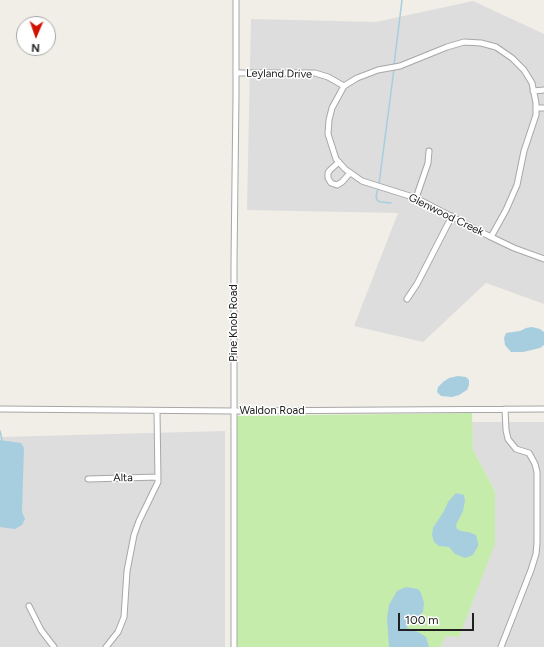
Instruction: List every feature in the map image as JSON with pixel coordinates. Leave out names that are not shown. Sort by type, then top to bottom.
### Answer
[{"type":"street","name":"Pine Knob Road","points":[[234,647],[236,0]]},
{"type":"street","name":"Glenwood Creek","points":[[491,237],[506,210],[517,184],[524,151],[536,115],[536,103],[532,83],[524,70],[512,58],[496,47],[481,43],[464,42],[447,47],[400,66],[378,70],[357,78],[344,86],[332,108],[328,134],[333,153],[338,162],[350,173],[362,181],[416,198],[491,237],[514,248],[544,259]]},
{"type":"street","name":"Leyland Drive","points":[[236,73],[315,73],[328,77],[344,86]]},
{"type":"street","points":[[534,91],[544,90]]},
{"type":"street","points":[[536,108],[544,108]]},
{"type":"street","points":[[416,198],[428,163],[429,150]]},
{"type":"street","points":[[338,162],[328,173],[330,183],[336,185],[342,182],[350,173]]},
{"type":"street","points":[[408,299],[452,216]]},
{"type":"street","name":"Waldon Road","points":[[0,409],[157,411],[544,409]]},
{"type":"street","points":[[501,647],[536,554],[537,543],[537,472],[535,464],[529,453],[516,449],[508,440],[505,409]]},
{"type":"street","points":[[106,647],[118,632],[124,617],[127,571],[134,535],[139,521],[158,482],[157,411]]},
{"type":"street","name":"Alta","points":[[88,479],[158,477]]},
{"type":"street","points":[[29,606],[41,630],[54,647]]},
{"type":"shaded area","points":[[473,1],[544,34],[544,304],[486,283],[423,342],[354,326],[398,213],[247,210],[251,19],[376,22]]},
{"type":"shaded area","points":[[472,422],[544,422],[544,647],[440,647],[446,635],[459,637],[495,491],[473,450]]},
{"type":"shaded area","points":[[225,431],[225,647],[0,647],[0,437]]},
{"type":"green space","points":[[472,413],[473,450],[495,491],[495,544],[459,637],[446,636],[440,647],[237,647],[237,416]]},
{"type":"water","points":[[532,327],[540,329],[544,332],[544,345],[540,348],[523,352],[511,352],[505,345],[504,338],[506,333]]},
{"type":"water","points":[[458,376],[466,377],[469,380],[467,390],[452,397],[441,396],[437,392],[438,387],[443,382],[449,378]]},
{"type":"water","points":[[0,440],[21,443],[24,448],[22,512],[25,519],[22,525],[15,529],[0,527]]},
{"type":"water","points":[[456,493],[464,495],[465,501],[463,511],[456,525],[457,529],[476,535],[478,542],[478,546],[473,555],[465,558],[455,554],[449,547],[439,546],[434,542],[432,535],[433,528],[448,502]]},
{"type":"water","points":[[406,587],[418,589],[424,603],[423,612],[407,628],[426,637],[429,647],[389,647],[387,618],[389,605],[397,591]]},
{"type":"waterway","points":[[394,65],[402,0]]},
{"type":"waterway","points":[[379,184],[394,69]]},
{"type":"waterway","points":[[378,188],[376,197],[377,200],[380,202],[391,203]]},
{"type":"waterway","points":[[0,431],[2,440]]}]
